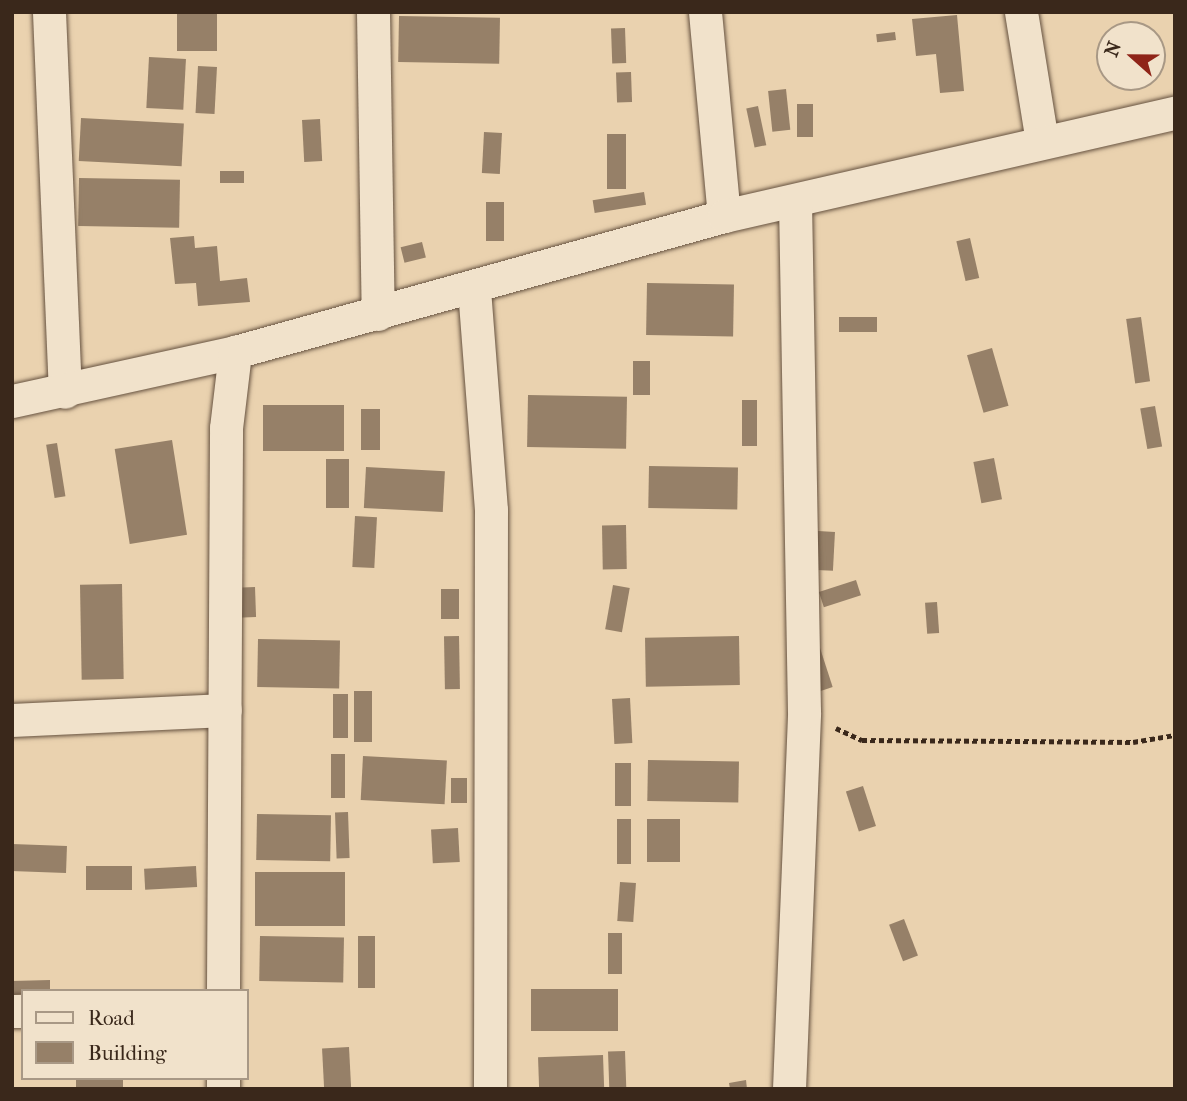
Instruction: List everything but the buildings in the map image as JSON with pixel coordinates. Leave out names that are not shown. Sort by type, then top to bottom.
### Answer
[{"type":"street","points":[[49,12],[65,392]]},
{"type":"street","points":[[373,12],[378,314]]},
{"type":"street","points":[[705,12],[724,216]]},
{"type":"street","points":[[1021,12],[1042,141]]},
{"type":"street","points":[[12,401],[65,392],[235,352],[474,289],[724,216],[1042,141],[1175,113]]},
{"type":"street","points":[[789,1089],[804,712],[795,201]]},
{"type":"street","points":[[474,289],[491,510],[489,1089]]},
{"type":"street","points":[[223,989],[226,428],[235,352]]},
{"type":"street","points":[[12,720],[225,710]]},
{"type":"path","points":[[804,712],[862,740],[1133,742],[1175,735]]}]
